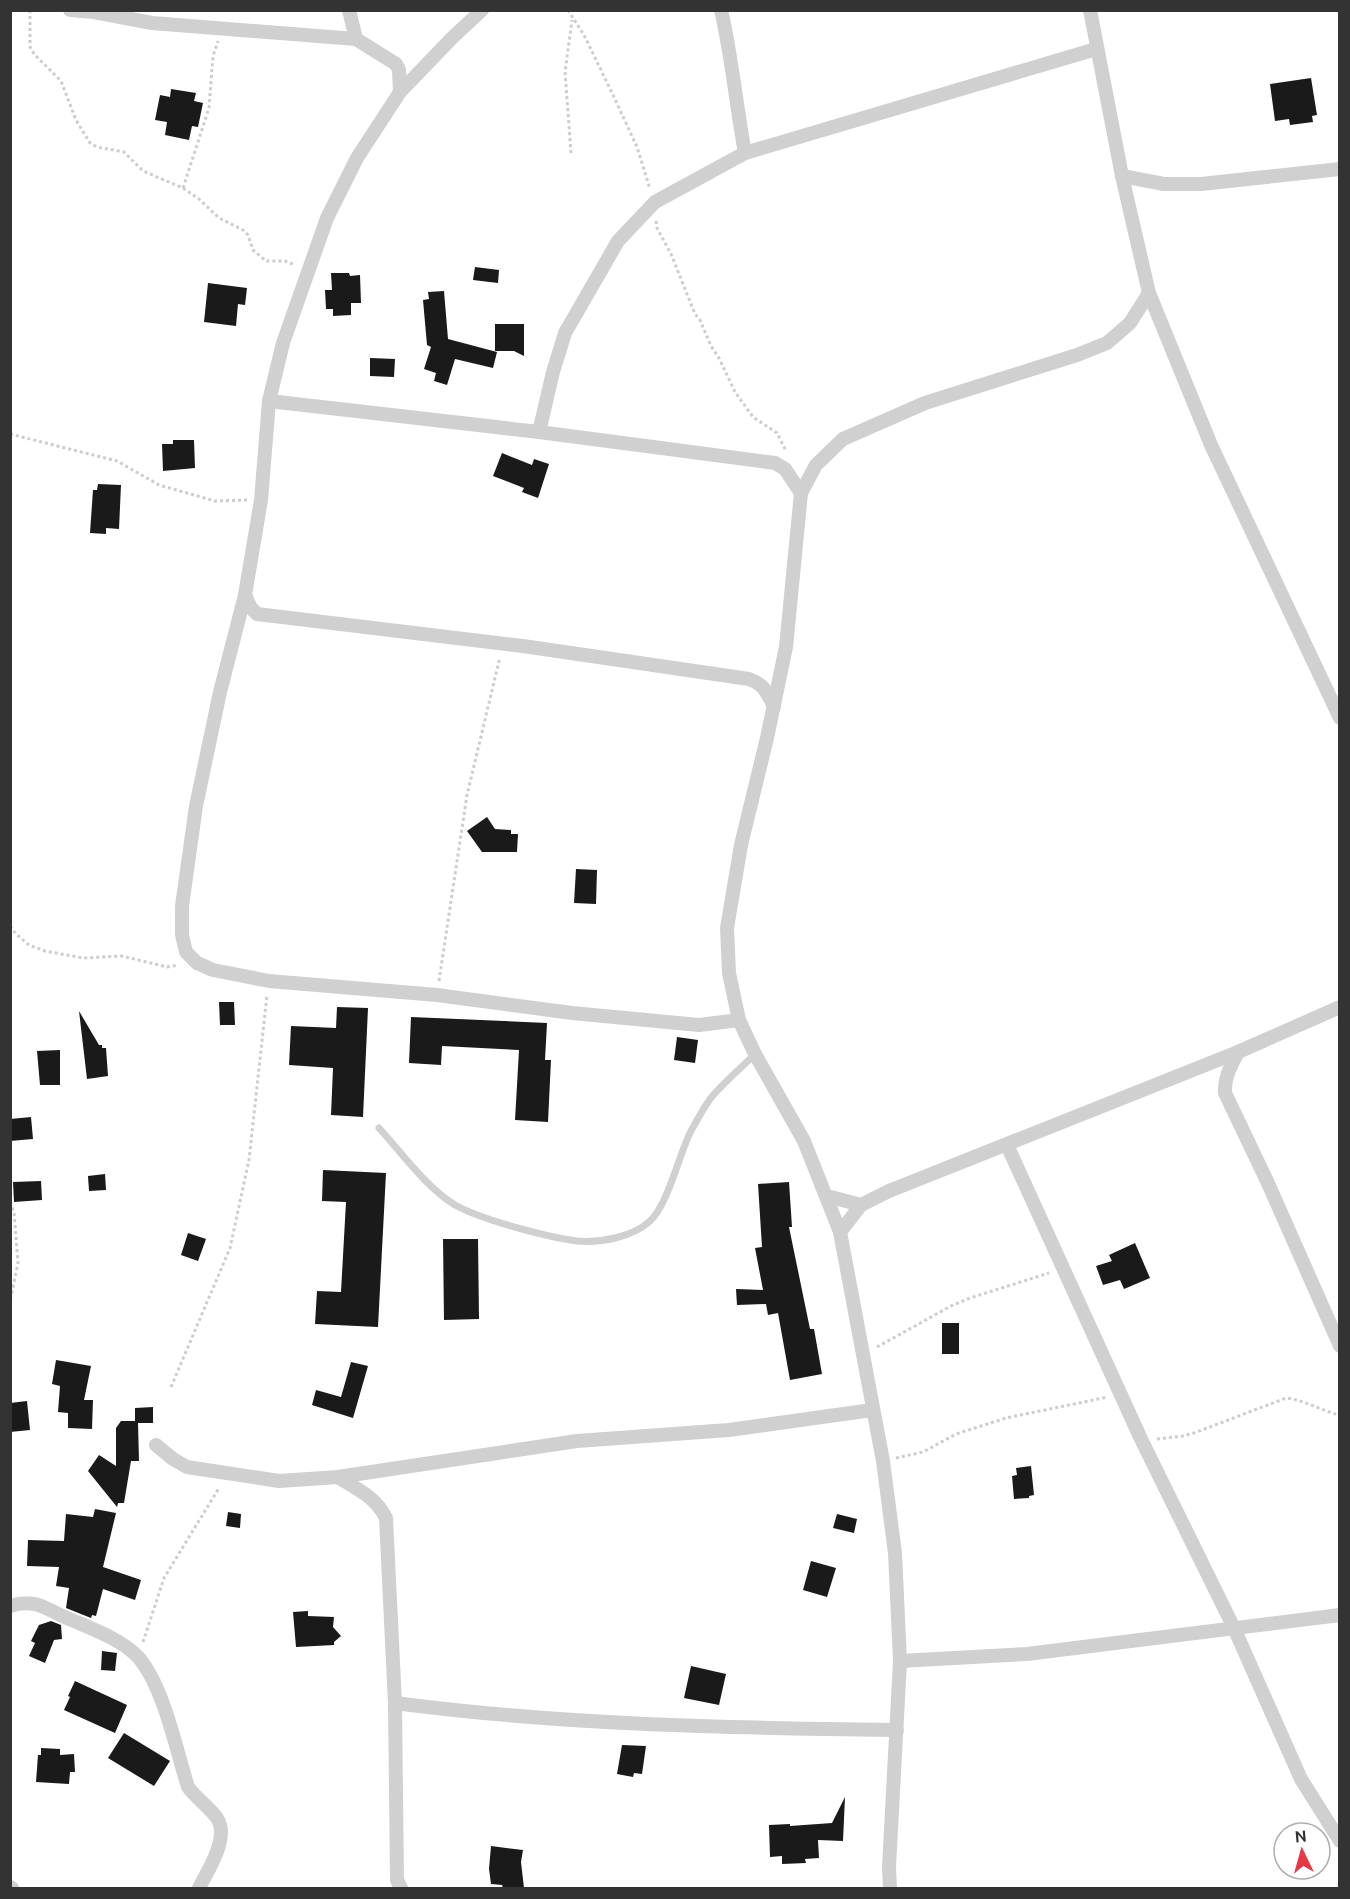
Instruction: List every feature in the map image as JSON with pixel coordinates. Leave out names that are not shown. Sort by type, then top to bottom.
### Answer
[{"type":"street","points":[[70,10],[152,23],[356,39],[396,64],[399,70],[400,93]]},
{"type":"street","points":[[349,10],[356,39]]},
{"type":"street","points":[[482,10],[400,93],[357,159],[327,219],[283,342],[269,401],[261,500],[245,595],[220,692],[196,806],[182,906],[182,935],[186,952],[197,963],[213,970],[269,981],[437,994],[573,1013],[699,1025],[738,1020]]},
{"type":"street","points":[[721,10],[729,44],[745,153]]},
{"type":"street","points":[[1090,10],[1122,176],[1149,293],[1211,445],[1340,718]]},
{"type":"street","points":[[539,432],[565,333],[618,241],[655,202],[745,153],[1096,49]]},
{"type":"street","points":[[1122,176],[1164,184],[1201,184],[1340,169]]},
{"type":"street","points":[[890,1888],[889,1867],[900,1661],[895,1553],[883,1461],[840,1232],[804,1141],[738,1020],[729,973],[727,928],[741,845],[786,647],[797,487],[843,439],[925,403],[1077,356],[1107,343],[1130,323],[1149,293]]},
{"type":"street","points":[[269,401],[539,432],[775,463],[785,469],[797,487]]},
{"type":"street","points":[[245,595],[256,614],[503,644],[749,679],[765,688],[774,706]]},
{"type":"street","points":[[840,1232],[861,1205],[888,1191],[1238,1052],[1340,1007]]},
{"type":"street","points":[[1238,1052],[1227,1074],[1224,1084],[1225,1093],[1267,1181],[1340,1346]]},
{"type":"street","points":[[1007,1145],[1141,1439],[1234,1628],[1301,1779],[1340,1841]]},
{"type":"street","points":[[827,1196],[861,1205]]},
{"type":"street","points":[[156,1445],[187,1467],[279,1481],[338,1477],[577,1441],[729,1430],[872,1410]]},
{"type":"street","points":[[338,1477],[371,1497],[381,1507],[386,1518],[395,1703],[397,1880],[401,1888]]},
{"type":"street","points":[[10,1606],[38,1604],[108,1635],[138,1657],[157,1685],[188,1787],[218,1819],[222,1832],[221,1842],[199,1888]]},
{"type":"street","points":[[900,1661],[1027,1654],[1340,1615]]},
{"type":"street","points":[[395,1703],[471,1713],[636,1724],[897,1730]]},
{"type":"lane","points":[[379,1128],[429,1184],[455,1205],[488,1218],[537,1232],[578,1241],[608,1240],[635,1231],[650,1221],[661,1208],[691,1132],[710,1099],[755,1054]]},
{"type":"path","points":[[30,10],[30,47],[61,81],[76,120],[90,143],[97,147],[124,152],[143,171],[183,188],[219,218],[243,230],[248,235],[253,250],[266,261],[285,261],[308,271]]},
{"type":"path","points":[[568,10],[589,45],[637,147],[655,202],[657,228],[671,254],[695,314],[735,392],[753,417],[772,428],[780,438],[786,449],[797,487]]},
{"type":"path","points":[[571,153],[565,72],[573,18]]},
{"type":"path","points":[[183,188],[209,108],[213,56],[224,29]]},
{"type":"path","points":[[10,434],[117,461],[159,485],[214,501],[261,500]]},
{"type":"path","points":[[437,994],[467,795],[503,644]]},
{"type":"path","points":[[10,926],[29,945],[45,951],[83,958],[122,956],[167,967],[197,963]]},
{"type":"path","points":[[171,1387],[230,1248],[249,1160],[269,981]]},
{"type":"path","points":[[10,1202],[14,1212],[18,1263],[10,1302]]},
{"type":"path","points":[[862,1355],[951,1306],[1063,1268]]},
{"type":"path","points":[[883,1461],[923,1452],[956,1434],[1006,1418],[1121,1394]]},
{"type":"path","points":[[1141,1439],[1171,1438],[1194,1433],[1286,1398],[1340,1415]]},
{"type":"path","points":[[138,1657],[164,1578],[227,1473]]},
{"type":"building","points":[[1311,78],[1317,115],[1312,116],[1313,122],[1290,125],[1289,119],[1275,121],[1270,84]]},
{"type":"building","points":[[171,89],[196,93],[194,101],[203,103],[198,127],[192,126],[189,140],[165,135],[167,122],[155,120],[160,95],[170,97]]},
{"type":"building","points":[[475,267],[499,270],[498,283],[473,280]]},
{"type":"building","points":[[331,273],[360,275],[361,303],[351,303],[351,315],[333,316],[333,309],[326,309],[325,290],[332,290]]},
{"type":"building","points":[[208,283],[247,288],[245,305],[238,304],[236,326],[204,322]]},
{"type":"building","points":[[444,291],[448,339],[497,352],[493,368],[455,359],[447,385],[434,381],[436,373],[424,369],[431,347],[427,345],[423,300],[429,299],[428,292]]},
{"type":"building","points":[[495,324],[524,324],[524,356],[514,351],[495,351]]},
{"type":"building","points":[[370,358],[395,359],[394,377],[370,376]]},
{"type":"building","points":[[173,440],[194,440],[195,468],[163,471],[162,444],[173,444]]},
{"type":"building","points":[[502,453],[532,465],[534,459],[549,464],[538,498],[522,492],[524,488],[493,476]]},
{"type":"building","points":[[98,484],[121,485],[119,529],[106,528],[106,534],[90,533],[93,490],[97,490]]},
{"type":"building","points":[[487,817],[495,829],[511,830],[511,834],[518,834],[517,852],[482,852],[467,831]]},
{"type":"building","points":[[576,869],[597,870],[596,904],[574,903]]},
{"type":"building","points":[[219,1002],[234,1002],[235,1025],[220,1025]]},
{"type":"building","points":[[337,1007],[368,1008],[363,1117],[331,1115],[333,1068],[289,1065],[291,1026],[336,1028]]},
{"type":"building","points":[[79,1011],[99,1045],[106,1048],[108,1076],[87,1079]]},
{"type":"building","points":[[411,1017],[547,1023],[545,1060],[551,1060],[548,1122],[515,1120],[519,1050],[442,1046],[441,1065],[409,1063]]},
{"type":"building","points":[[677,1037],[698,1040],[695,1063],[674,1060]]},
{"type":"building","points":[[60,1050],[60,1085],[40,1085],[37,1051]]},
{"type":"building","points":[[31,1117],[33,1139],[10,1141],[10,1119]]},
{"type":"building","points":[[323,1170],[386,1173],[378,1327],[315,1324],[317,1291],[341,1292],[346,1202],[322,1201]]},
{"type":"building","points":[[105,1174],[106,1190],[89,1191],[88,1176]]},
{"type":"building","points":[[41,1181],[42,1200],[14,1202],[13,1182]]},
{"type":"building","points":[[789,1182],[792,1227],[789,1227],[810,1329],[814,1329],[822,1374],[790,1380],[778,1313],[768,1315],[766,1304],[737,1305],[736,1289],[763,1290],[755,1248],[762,1247],[758,1184]]},
{"type":"building","points":[[188,1233],[206,1239],[198,1261],[181,1255]]},
{"type":"building","points":[[443,1239],[478,1239],[479,1319],[444,1320]]},
{"type":"building","points":[[1135,1243],[1150,1278],[1124,1289],[1120,1280],[1103,1285],[1096,1266],[1112,1261],[1109,1255]]},
{"type":"building","points":[[942,1323],[959,1323],[959,1354],[942,1354]]},
{"type":"building","points":[[56,1360],[91,1366],[84,1400],[93,1400],[92,1429],[68,1428],[68,1413],[58,1412],[60,1386],[52,1384]]},
{"type":"building","points":[[351,1362],[368,1366],[353,1418],[312,1405],[316,1390],[341,1397]]},
{"type":"building","points":[[27,1401],[30,1430],[10,1432],[10,1403]]},
{"type":"building","points":[[153,1407],[153,1423],[138,1423],[139,1461],[131,1461],[124,1503],[118,1503],[117,1507],[88,1471],[99,1455],[116,1466],[116,1428],[121,1421],[135,1421],[135,1408]]},
{"type":"building","points":[[1031,1466],[1034,1495],[1029,1498],[1014,1499],[1012,1476],[1017,1475],[1016,1468]]},
{"type":"building","points":[[95,1509],[116,1513],[103,1567],[141,1580],[135,1600],[103,1589],[96,1616],[92,1615],[91,1618],[66,1608],[69,1588],[56,1586],[59,1567],[27,1566],[28,1540],[64,1541],[66,1514],[93,1517]]},
{"type":"building","points":[[228,1512],[241,1514],[240,1528],[226,1526]]},
{"type":"building","points":[[837,1514],[857,1519],[854,1533],[833,1528]]},
{"type":"building","points":[[811,1561],[836,1568],[827,1597],[803,1590]]},
{"type":"building","points":[[308,1611],[308,1616],[334,1617],[333,1627],[341,1636],[334,1642],[334,1645],[296,1647],[293,1612]]},
{"type":"building","points":[[51,1621],[61,1625],[62,1639],[54,1640],[45,1663],[29,1656],[35,1643],[31,1641],[39,1625]]},
{"type":"building","points":[[102,1651],[117,1653],[115,1671],[101,1670]]},
{"type":"building","points":[[691,1666],[726,1674],[719,1705],[684,1698]]},
{"type":"building","points":[[75,1681],[127,1705],[115,1733],[64,1710]]},
{"type":"building","points":[[124,1733],[170,1761],[154,1786],[108,1758]]},
{"type":"building","points":[[622,1745],[646,1746],[642,1774],[634,1773],[633,1777],[617,1774]]},
{"type":"building","points":[[41,1748],[60,1749],[60,1755],[74,1754],[75,1772],[70,1772],[69,1784],[36,1782],[38,1755],[41,1755]]},
{"type":"building","points":[[845,1797],[843,1841],[818,1840],[819,1858],[805,1859],[806,1863],[782,1864],[782,1856],[770,1857],[769,1825],[832,1823]]},
{"type":"building","points":[[491,1846],[523,1850],[521,1862],[524,1888],[503,1888],[502,1885],[491,1884],[489,1869]]}]
